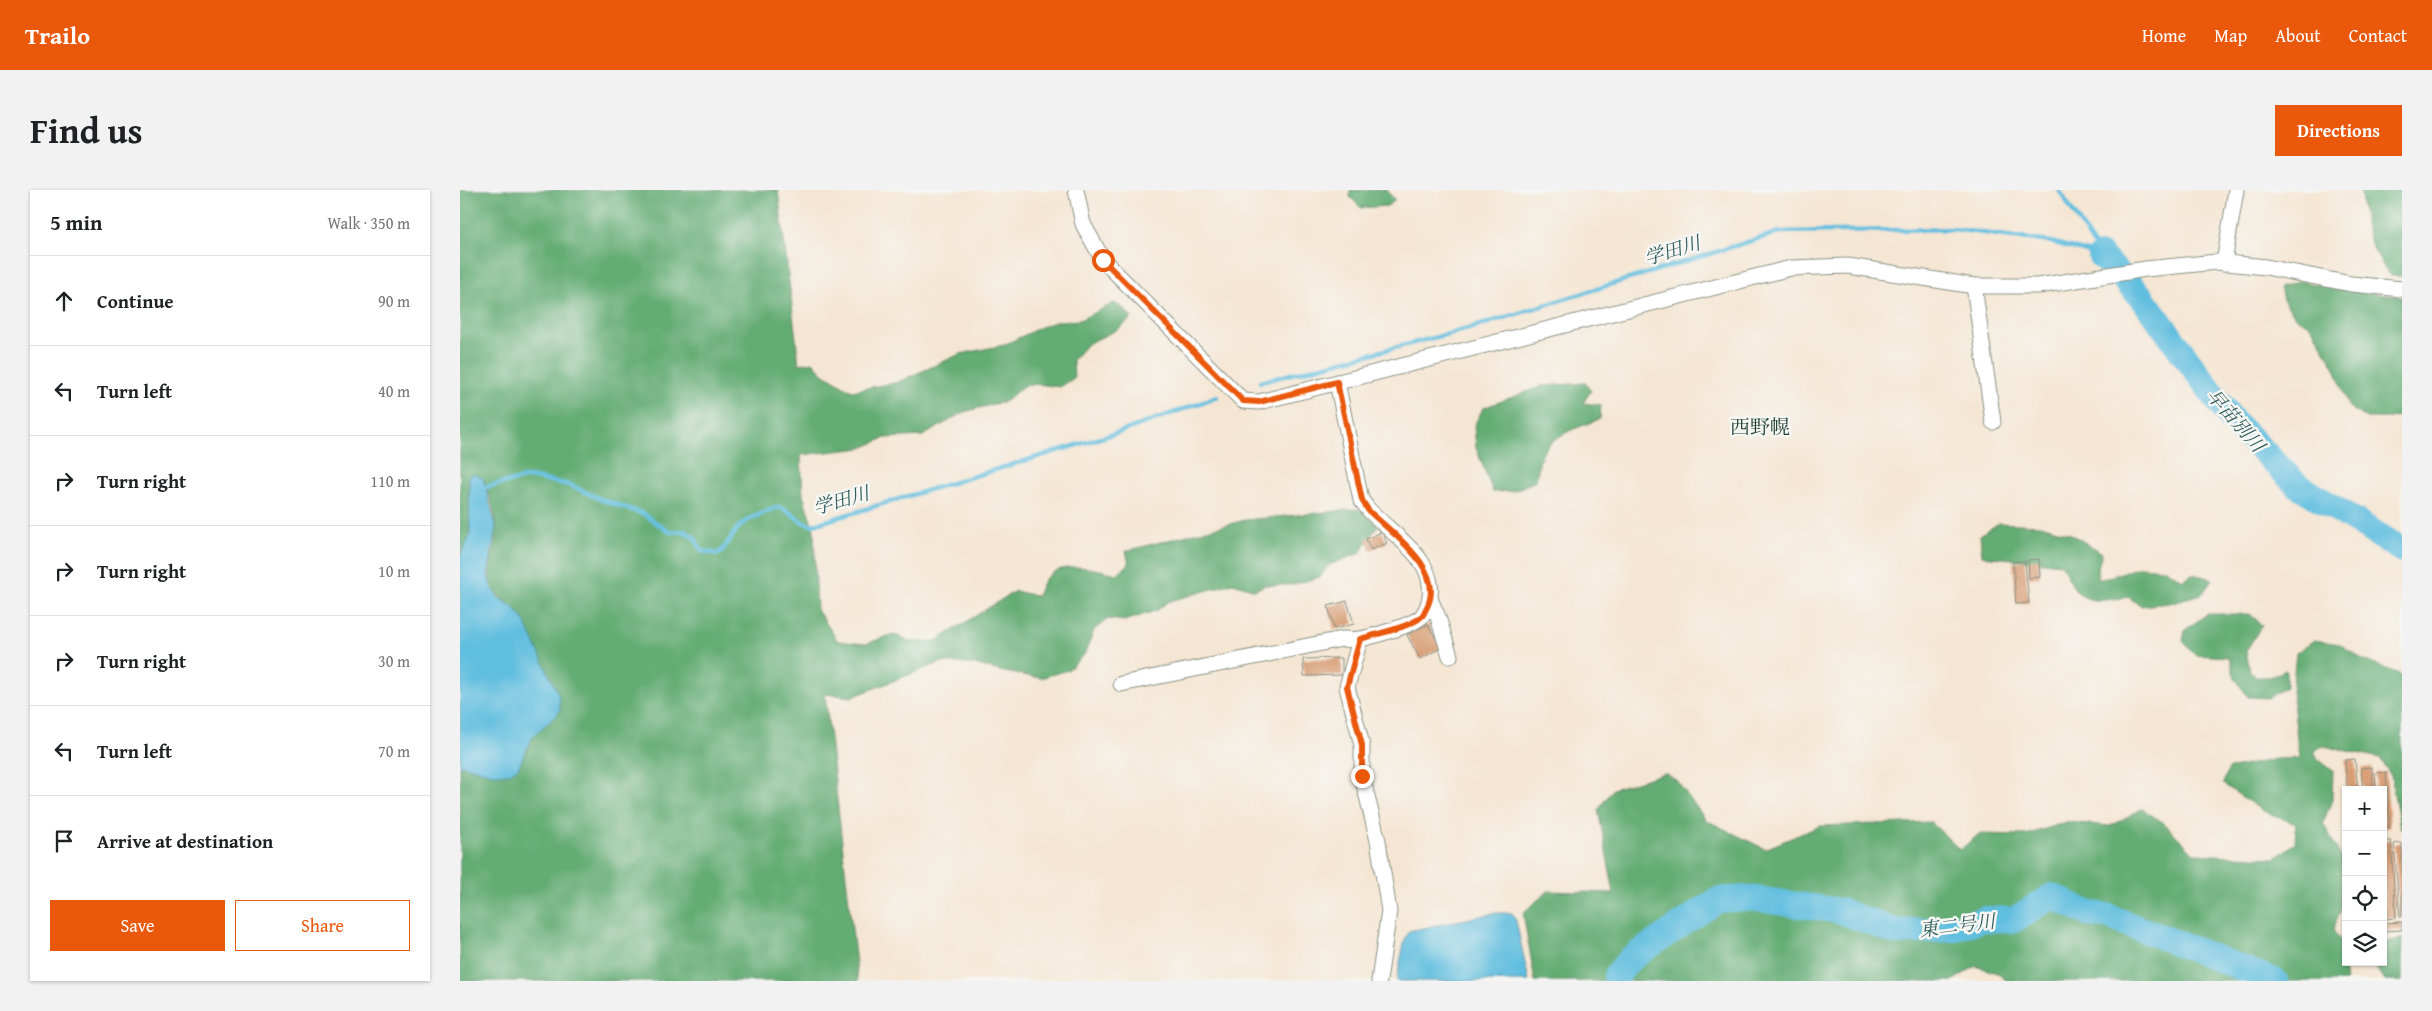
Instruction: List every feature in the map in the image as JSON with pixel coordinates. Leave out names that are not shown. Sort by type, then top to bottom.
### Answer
[{"type":"street","points":[[1076,190],[1082,224],[1103,260],[1243,401],[1259,402],[1791,268],[1848,266],[1974,286],[2038,286],[2146,269],[2224,263],[2266,267],[2351,284],[2402,289]]},
{"type":"street","points":[[2224,263],[2236,190]]},
{"type":"street","points":[[1974,286],[1993,422]]},
{"type":"street","points":[[1120,684],[1342,638],[1360,639],[1409,624],[1421,617],[1430,599],[1432,589],[1426,570],[1420,559],[1368,510],[1362,500],[1337,382]]},
{"type":"street","points":[[1430,599],[1438,617],[1450,656]]},
{"type":"street","points":[[1360,639],[1347,687],[1362,745],[1362,776],[1378,841],[1389,911],[1379,981]]},
{"type":"green space","points":[[460,190],[778,190],[799,364],[813,362],[823,373],[852,391],[898,382],[960,354],[1004,345],[1057,321],[1080,320],[1114,303],[1124,309],[1132,318],[1117,330],[1087,344],[1073,360],[1074,378],[1060,387],[1038,384],[1023,386],[1006,401],[964,412],[923,436],[885,438],[862,448],[801,455],[803,495],[814,530],[817,610],[838,641],[866,644],[893,634],[912,642],[936,641],[1015,591],[1037,596],[1046,578],[1053,572],[1080,567],[1117,574],[1129,564],[1126,551],[1245,520],[1358,509],[1378,525],[1360,553],[1329,565],[1320,577],[1292,585],[1265,585],[1255,590],[1233,583],[1167,602],[1158,610],[1125,621],[1108,619],[1094,630],[1084,655],[1068,670],[1041,678],[1004,672],[978,665],[942,662],[852,697],[825,694],[858,981],[460,981],[460,765],[492,774],[518,768],[533,736],[513,607],[501,598],[490,581],[496,522],[483,478],[469,477],[470,536],[460,557]]},
{"type":"green space","points":[[1350,190],[1386,190],[1395,200],[1387,206],[1361,208],[1350,197]]},
{"type":"green space","points":[[2361,190],[2402,190],[2402,276],[2391,276],[2372,246],[2363,214]]},
{"type":"green space","points":[[2301,281],[2333,288],[2402,297],[2402,415],[2390,418],[2365,418],[2349,407],[2335,368],[2311,326],[2296,318],[2283,300],[2280,287]]},
{"type":"green space","points":[[1586,383],[1591,391],[1583,403],[1601,405],[1600,419],[1566,433],[1551,443],[1541,457],[1536,481],[1513,491],[1493,492],[1476,448],[1474,426],[1483,408],[1542,386]]},
{"type":"green space","points":[[1999,523],[2041,525],[2071,534],[2102,553],[2097,571],[2098,580],[2140,567],[2165,569],[2183,580],[2192,574],[2213,579],[2202,594],[2169,603],[2140,606],[2129,597],[2104,600],[2086,598],[2074,587],[2062,564],[1982,556],[1980,535]]},
{"type":"green space","points":[[2207,614],[2250,614],[2262,625],[2246,651],[2250,671],[2257,677],[2270,677],[2286,670],[2286,687],[2268,698],[2248,697],[2235,678],[2229,657],[2195,655],[2183,641],[2185,630]]},
{"type":"green space","points":[[2314,640],[2340,644],[2363,660],[2402,675],[2402,828],[2400,828],[2391,776],[2380,758],[2323,746],[2314,751],[2318,759],[2333,771],[2332,800],[2323,823],[2342,859],[2342,907],[2333,930],[2340,940],[2342,966],[2344,966],[2346,981],[2007,981],[1997,973],[1976,966],[1952,981],[1535,981],[1523,913],[1548,891],[1614,893],[1598,810],[1613,789],[1665,773],[1677,781],[1706,820],[1765,849],[1820,826],[1931,822],[1960,850],[1979,834],[2026,835],[2067,822],[2110,826],[2142,809],[2164,823],[2195,854],[2275,858],[2295,843],[2296,824],[2261,810],[2223,784],[2228,769],[2276,759],[2299,758],[2292,691],[2296,653]]},
{"type":"green space","points":[[2402,938],[2402,981],[2385,981],[2375,967],[2387,966],[2387,942]]},
{"type":"water","points":[[473,474],[483,478],[496,526],[488,575],[491,587],[499,598],[513,607],[523,618],[559,696],[560,709],[557,715],[533,736],[518,768],[508,774],[492,774],[460,765],[460,557],[470,536],[469,477]]},
{"type":"water","points":[[1495,913],[1512,913],[1516,921],[1529,981],[1396,981],[1405,939],[1409,931]]},
{"type":"building","points":[[1382,532],[1387,543],[1371,550],[1366,539]]},
{"type":"building","points":[[2039,559],[2040,577],[2029,578],[2028,560]]},
{"type":"building","points":[[2025,561],[2029,603],[2016,604],[2013,562]]},
{"type":"building","points":[[1347,601],[1354,624],[1334,629],[1328,606]]},
{"type":"building","points":[[1428,624],[1441,648],[1420,659],[1407,635]]},
{"type":"building","points":[[1342,658],[1342,675],[1304,676],[1303,659]]},
{"type":"building","points":[[2355,759],[2358,786],[2347,786],[2345,760]]},
{"type":"building","points":[[2372,767],[2373,786],[2363,786],[2361,768]]},
{"type":"building","points":[[2386,772],[2390,827],[2387,827],[2387,786],[2376,786],[2375,773]]},
{"type":"building","points":[[2387,841],[2391,841],[2396,918],[2387,919]]},
{"type":"building","points":[[2402,843],[2402,917],[2400,917],[2394,844]]},
{"type":"building","points":[[2402,922],[2402,930],[2387,931],[2387,923]]},
{"type":"waterway","points":[[2059,190],[2101,256]]},
{"type":"waterway","name":"学田川","points":[[1260,382],[1468,329],[1780,232],[1953,229],[2051,242],[2101,256]]},
{"type":"waterway","name":"早苗別川","points":[[2101,256],[2141,296],[2232,420],[2296,484],[2402,550]]},
{"type":"waterway","name":"学田川","points":[[482,488],[529,477],[570,485],[600,499],[644,514],[669,532],[684,531],[694,537],[702,551],[718,554],[742,524],[755,516],[778,507],[803,522],[813,525],[1120,432],[1217,397]]},
{"type":"waterway","name":"東二号川","points":[[1616,976],[1630,959],[1718,900],[1749,898],[1841,911],[1896,932],[1953,929],[1984,919],[2014,920],[2052,896],[2090,914],[2107,916],[2275,981]]},
{"type":"district","name":"西野幌","points":[[1760,427]]},
{"type":"route","points":[[1103,260],[1243,401],[1259,402],[1337,382],[1362,500],[1368,510],[1420,559],[1432,589],[1430,599],[1421,617],[1409,624],[1360,639],[1347,687],[1362,745],[1362,776]]}]
